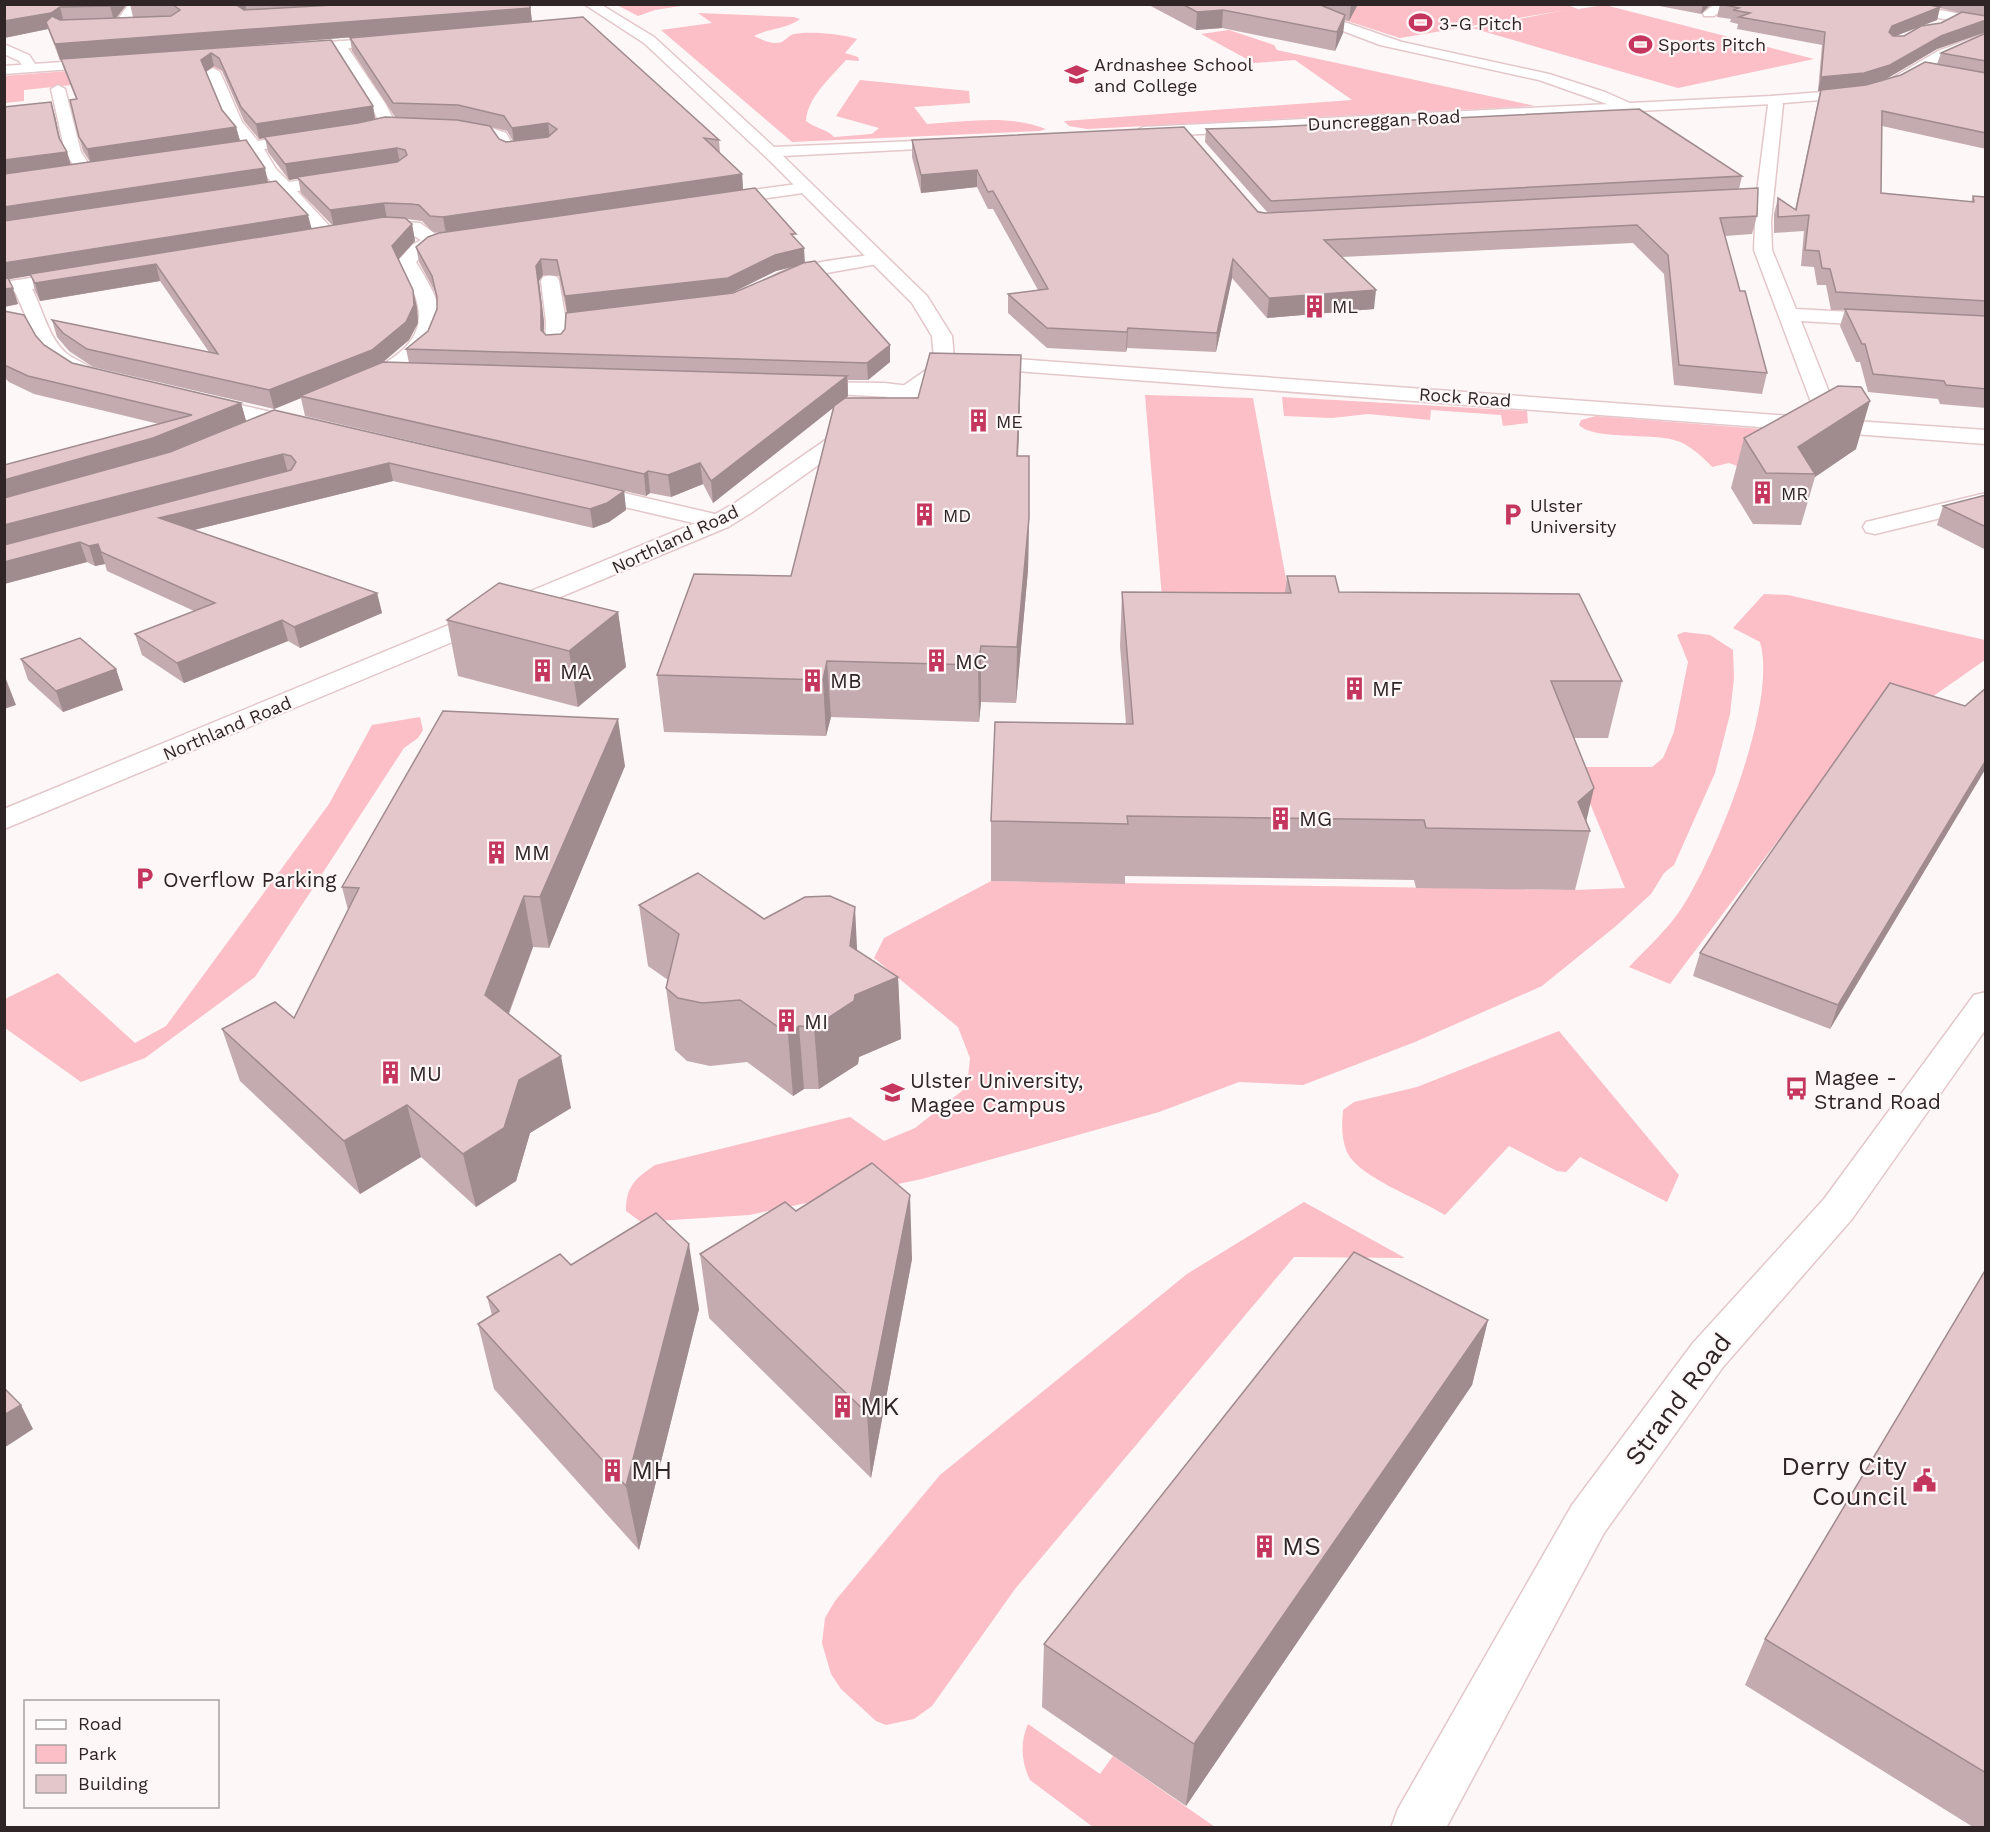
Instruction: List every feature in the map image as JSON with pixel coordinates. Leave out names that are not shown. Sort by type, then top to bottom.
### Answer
[{"type":"main road","points":[[136,4],[113,27],[164,25]]},
{"type":"main road","points":[[590,4],[649,40],[770,152],[920,300],[942,336],[944,358]]},
{"type":"main road","points":[[1278,4],[1382,41],[1558,83],[1604,96],[1627,107]]},
{"type":"main road","points":[[1709,13],[1726,4]]},
{"type":"main road","points":[[1886,4],[1953,19],[1986,23]]},
{"type":"main road","points":[[1935,29],[1953,19]]},
{"type":"main road","points":[[597,24],[620,21]]},
{"type":"main road","name":"Duncreggan Road","points":[[1124,133],[1772,100],[1862,93],[1892,84],[1943,54],[1986,37]]},
{"type":"main road","points":[[272,50],[406,40]]},
{"type":"main road","points":[[339,45],[345,59],[381,105],[388,125]]},
{"type":"main road","points":[[4,48],[24,58],[31,68]]},
{"type":"main road","points":[[4,69],[121,62]]},
{"type":"main road","points":[[1919,69],[1941,73]]},
{"type":"main road","points":[[213,72],[234,123],[254,146],[270,172],[328,235]]},
{"type":"main road","points":[[58,89],[73,152],[91,170],[63,174]]},
{"type":"main road","points":[[1772,100],[1776,104],[1762,221],[1763,250],[1831,425]]},
{"type":"main road","points":[[432,124],[486,131],[500,136],[509,150],[549,145]]},
{"type":"main road","points":[[1183,130],[1198,147]]},
{"type":"main road","points":[[195,155],[325,136]]},
{"type":"main road","points":[[770,152],[974,141]]},
{"type":"main road","points":[[216,198],[366,175]]},
{"type":"main road","points":[[698,202],[804,188]]},
{"type":"main road","points":[[1696,201],[1766,197]]},
{"type":"main road","points":[[305,239],[387,226],[414,227],[433,241]]},
{"type":"main road","points":[[340,393],[384,374],[420,344],[430,323],[429,308],[406,262],[418,249],[433,241],[490,234]]},
{"type":"main road","points":[[766,286],[800,272],[877,259]]},
{"type":"main road","points":[[98,273],[13,287],[42,338],[65,365],[104,379]]},
{"type":"main road","points":[[550,281],[556,322],[555,345]]},
{"type":"main road","points":[[556,322],[635,313]]},
{"type":"main road","points":[[1789,315],[1905,321]]},
{"type":"main road","name":"Northland Road","points":[[4,820],[719,522],[743,508],[910,392],[933,374],[944,358]]},
{"type":"main road","name":"Rock Road","points":[[944,358],[1986,438]]},
{"type":"main road","points":[[384,374],[420,375]]},
{"type":"main road","points":[[777,387],[884,389],[910,392]]},
{"type":"main road","points":[[181,398],[319,430]]},
{"type":"main road","points":[[240,434],[272,419],[308,407]]},
{"type":"main road","points":[[563,486],[719,522]]},
{"type":"main road","points":[[1875,526],[1986,500]]},
{"type":"main road","name":"Strand Road","points":[[1417,1827],[1588,1519],[1708,1355],[1838,1209],[1986,1003]]},
{"type":"green space","name":"Sports Pitch","points":[[1321,4],[1565,4],[1578,9],[1605,5],[1814,59],[1678,88],[1472,28],[1566,10],[1400,38],[1304,7]]},
{"type":"green space","points":[[617,5],[687,5],[655,10],[638,16]]},
{"type":"green space","points":[[698,13],[800,19],[789,25],[754,36],[771,42],[778,43],[794,34],[808,33],[835,34],[857,39],[845,53],[858,57],[859,61],[846,60],[815,96],[807,112],[806,121],[834,137],[872,134],[879,128],[836,116],[860,80],[969,91],[970,103],[914,107],[927,124],[1002,120],[1032,124],[1046,129],[792,142],[661,30],[712,23]]},
{"type":"green space","points":[[1229,30],[1274,45],[1277,50],[1535,106],[1087,129],[1069,126],[1064,121],[1352,100],[1295,60],[1254,63],[1201,34]]},
{"type":"green space","points":[[219,59],[224,69],[24,90],[24,101],[5,103],[4,76]]},
{"type":"green space","points":[[1145,395],[1253,398],[1294,623],[1164,621]]},
{"type":"green space","points":[[1282,397],[1527,411],[1528,423],[1503,426],[1501,415],[1431,410],[1430,420],[1368,414],[1332,418],[1284,416]]},
{"type":"green space","points":[[1596,416],[1811,433],[1757,473],[1729,463],[1712,467],[1695,451],[1674,440],[1597,433],[1579,425],[1581,420]]},
{"type":"green space","points":[[1764,594],[1788,595],[1985,640],[1985,660],[1922,704],[1888,694],[1670,984],[1629,967],[1665,930],[1683,906],[1712,851],[1741,777],[1753,738],[1763,669],[1760,642],[1733,628]]},
{"type":"green space","points":[[1684,632],[1710,635],[1733,650],[1734,678],[1730,714],[1715,773],[1674,865],[1664,873],[1651,894],[1616,926],[1542,986],[1415,1042],[1303,1085],[1239,1082],[1159,1112],[922,1179],[749,1215],[641,1222],[626,1211],[626,1202],[633,1184],[655,1165],[850,1117],[884,1141],[915,1128],[967,1087],[970,1058],[958,1027],[874,958],[884,938],[991,881],[1575,890],[1625,888],[1575,767],[1652,767],[1663,758],[1674,732],[1688,662],[1677,635]]},
{"type":"green space","points":[[420,717],[423,730],[418,738],[404,748],[255,977],[145,1058],[81,1082],[5,1028],[5,999],[58,973],[135,1043],[166,1026],[329,804],[372,725]]},
{"type":"green space","points":[[1559,1031],[1679,1175],[1667,1202],[1580,1157],[1566,1172],[1557,1171],[1509,1146],[1445,1215],[1376,1179],[1353,1161],[1347,1152],[1342,1126],[1343,1110],[1354,1102],[1417,1087]]},
{"type":"green space","points":[[1304,1202],[1405,1258],[1294,1257],[1015,1589],[932,1706],[914,1719],[886,1725],[876,1721],[841,1689],[831,1674],[822,1643],[825,1618],[835,1601],[940,1475],[1187,1274]]},
{"type":"green space","points":[[1028,1724],[1100,1774],[1113,1756],[1215,1827],[1093,1827],[1030,1780],[1023,1752]]},
{"type":"building","points":[[4,4],[111,4],[110,6],[60,7],[51,13],[4,21]]},
{"type":"building","points":[[172,4],[235,4],[244,10],[351,4],[530,4],[530,8],[55,44],[46,22],[52,16],[60,20],[171,16],[180,10]]},
{"type":"building","points":[[1182,4],[1318,4],[1345,15],[1337,32],[1223,10],[1197,12]]},
{"type":"building","points":[[1720,4],[1924,4],[1940,7],[1892,26],[1889,32],[1893,36],[1904,36],[1921,26],[1941,23],[1962,12],[1986,16],[1986,20],[1941,36],[1890,65],[1864,73],[1821,77],[1825,32],[1739,17],[1750,13],[1733,10],[1739,8]]},
{"type":"building","points":[[583,17],[719,140],[704,138],[742,174],[443,217],[430,216],[419,205],[411,204],[384,203],[330,210],[297,177],[397,162],[407,155],[405,150],[397,148],[285,164],[264,137],[385,117],[457,120],[490,126],[499,139],[506,142],[548,137],[557,129],[548,123],[512,128],[504,116],[458,105],[393,103],[350,38]]},
{"type":"building","points":[[1986,33],[1986,61],[1941,53]]},
{"type":"building","points":[[331,40],[373,106],[256,124],[241,107],[219,58],[211,53],[201,60],[222,110],[236,127],[87,149],[79,137],[70,100],[77,99],[61,59]]},
{"type":"building","points":[[1925,62],[1986,73],[1986,133],[1882,111],[1881,193],[1974,202],[1973,196],[1986,197],[1986,301],[1836,292],[1830,269],[1822,268],[1819,251],[1805,250],[1809,215],[1778,217],[1778,198],[1796,210],[1821,90],[1866,85],[1901,75]]},
{"type":"building","points":[[51,102],[59,138],[67,152],[4,160],[4,107]]},
{"type":"building","points":[[1639,109],[1742,176],[1271,201],[1206,129],[1270,127]]},
{"type":"building","points":[[1184,127],[1258,212],[1265,213],[1758,188],[1757,216],[1720,218],[1740,291],[1745,291],[1767,373],[1679,365],[1668,255],[1637,225],[1324,240],[1376,290],[1269,298],[1233,259],[1217,333],[1128,328],[1127,332],[1047,328],[1008,294],[1048,289],[993,191],[988,192],[977,170],[921,175],[912,140]]},
{"type":"building","points":[[246,140],[265,168],[4,207],[4,174]]},
{"type":"building","points":[[276,181],[308,215],[4,263],[4,221]]},
{"type":"building","points":[[755,188],[796,234],[791,234],[804,248],[775,255],[728,278],[565,296],[557,260],[541,259],[536,266],[541,306],[541,330],[546,335],[561,334],[565,329],[566,313],[733,293],[803,263],[815,261],[890,345],[867,363],[406,349],[428,331],[437,309],[432,276],[416,247],[428,237],[439,233]]},
{"type":"building","points":[[384,217],[405,218],[412,224],[392,246],[413,290],[414,305],[406,322],[372,350],[269,390],[87,349],[63,333],[52,320],[218,354],[156,264],[35,283],[30,274]]},
{"type":"building","points":[[8,278],[13,288],[4,289],[4,279]]},
{"type":"building","points":[[1845,309],[1986,316],[1986,389],[1946,385],[1944,381],[1873,374],[1865,344],[1862,344]]},
{"type":"building","points":[[4,311],[24,315],[44,345],[72,363],[241,403],[153,438],[4,480],[4,465],[192,415],[28,376],[4,365]]},
{"type":"building","points":[[930,353],[1021,355],[1017,456],[1029,456],[1029,518],[1017,647],[981,646],[978,665],[827,661],[823,680],[657,675],[694,574],[791,576],[834,406],[845,398],[918,398]]},
{"type":"building","points":[[383,362],[847,376],[711,481],[700,463],[668,475],[648,471],[644,474],[300,396]]},
{"type":"building","points":[[1838,386],[1861,387],[1870,401],[1798,447],[1815,474],[1766,473],[1744,438]]},
{"type":"building","points":[[274,410],[624,491],[607,503],[590,509],[389,463],[159,518],[377,593],[294,627],[282,620],[177,663],[135,634],[215,603],[101,552],[98,544],[89,546],[80,542],[4,562],[4,545],[291,470],[296,462],[291,456],[283,454],[4,525],[4,498],[170,452]]},
{"type":"building","points":[[1986,495],[1986,527],[1943,506]]},
{"type":"building","points":[[1287,576],[1335,576],[1339,592],[1579,594],[1622,681],[1551,681],[1594,788],[1578,802],[1590,831],[1426,828],[1424,820],[1127,816],[1128,824],[991,821],[995,722],[1133,724],[1122,592],[1291,593]]},
{"type":"building","points":[[499,583],[618,612],[569,651],[447,620]]},
{"type":"building","points":[[80,638],[116,669],[56,691],[21,659]]},
{"type":"building","points":[[1890,683],[1965,706],[1986,688],[1986,760],[1838,1005],[1700,953]]},
{"type":"building","points":[[443,711],[618,719],[540,897],[524,896],[485,995],[561,1056],[519,1080],[504,1128],[463,1154],[407,1105],[344,1141],[222,1029],[275,1002],[294,1018],[359,888],[342,887]]},
{"type":"building","points":[[698,873],[764,919],[805,897],[830,896],[855,907],[850,946],[898,977],[855,995],[854,1001],[814,1027],[799,1026],[788,1034],[740,1000],[702,1003],[678,998],[666,988],[679,934],[639,905]]},
{"type":"building","points":[[872,1163],[910,1195],[867,1413],[700,1254],[785,1202],[796,1211]]},
{"type":"building","points":[[656,1213],[689,1244],[626,1486],[478,1324],[499,1311],[487,1297],[560,1254],[571,1265]]},
{"type":"building","name":"MS","points":[[1354,1252],[1488,1320],[1194,1744],[1044,1644]]},
{"type":"building","name":"Derry City Council","points":[[1986,1269],[1986,1773],[1765,1639]]},
{"type":"building","points":[[4,1388],[21,1405],[4,1415]]},
{"type":"place","name":"3-G Pitch","points":[[1421,23]]},
{"type":"place","name":"Sports Pitch","points":[[1640,44]]},
{"type":"place","name":"Ardnashee School and College","points":[[1076,74]]},
{"type":"place","name":"ML","points":[[1314,306]]},
{"type":"place","name":"ME","points":[[978,421]]},
{"type":"place","name":"MR","points":[[1763,493]]},
{"type":"place","name":"MD","points":[[925,515]]},
{"type":"place","name":"Ulster University","points":[[1512,515]]},
{"type":"place","name":"MC","points":[[937,661]]},
{"type":"place","name":"MA","points":[[542,671]]},
{"type":"place","name":"MB","points":[[812,680]]},
{"type":"place","name":"MF","points":[[1354,688]]},
{"type":"place","name":"MG","points":[[1281,818]]},
{"type":"place","name":"MM","points":[[496,852]]},
{"type":"place","name":"Overflow Parking","points":[[145,879]]},
{"type":"place","name":"MI","points":[[786,1021]]},
{"type":"place","name":"MU","points":[[391,1073]]},
{"type":"place","name":"Magee - Strand Road","points":[[1796,1089]]},
{"type":"place","name":"Ulster University, Magee Campus","points":[[892,1092]]},
{"type":"place","name":"MK","points":[[842,1406]]},
{"type":"place","name":"MH","points":[[613,1470]]},
{"type":"place","name":"Derry City Council","points":[[1925,1481]]},
{"type":"place","name":"MS","points":[[1264,1546]]}]
